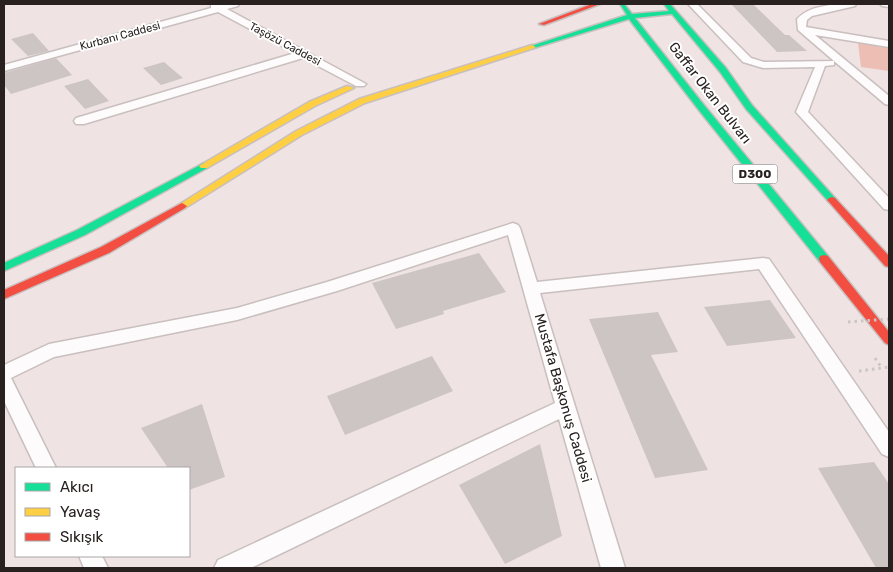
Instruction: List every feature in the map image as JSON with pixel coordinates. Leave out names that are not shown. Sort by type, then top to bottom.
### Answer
[{"type":"highway","points":[[534,27],[597,4]]},
{"type":"highway","name":"Gaffar Okan Bulvarı","points":[[621,4],[701,107],[889,340]]},
{"type":"highway","points":[[4,295],[118,244],[348,107],[417,83],[631,16],[670,6]]},
{"type":"highway","name":"Gaffar Okan Bulvarı","points":[[670,6],[723,70],[749,107],[889,262]]},
{"type":"highway","points":[[4,267],[86,232],[312,104],[375,79]]},
{"type":"street","name":"Kurbanı Caddesi","points":[[5,67],[214,6],[235,4]]},
{"type":"street","points":[[692,4],[747,60],[763,65],[843,63]]},
{"type":"street","points":[[852,4],[808,14],[801,22],[801,28],[889,102]]},
{"type":"street","name":"Taşözü Caddesi","points":[[214,6],[360,84]]},
{"type":"street","points":[[803,29],[889,44]]},
{"type":"street","points":[[80,121],[304,54]]},
{"type":"street","points":[[821,64],[802,112],[889,206]]},
{"type":"street","name":"Mustafa Başkonuş Caddesi","points":[[4,373],[57,349],[237,314],[513,228],[613,568]]},
{"type":"street","points":[[530,288],[763,263],[889,448]]},
{"type":"street","points":[[4,382],[46,467]]},
{"type":"street","points":[[226,568],[565,406]]},
{"type":"path","points":[[848,322],[889,319]]},
{"type":"path","points":[[838,374],[889,367]]},
{"type":"shaded area","points":[[858,43],[889,48],[889,71],[861,67]]},
{"type":"building","points":[[731,4],[753,4],[785,35],[789,35],[807,51],[777,52]]},
{"type":"building","points":[[33,33],[49,51],[28,56],[11,39]]},
{"type":"building","points":[[56,58],[72,75],[11,94],[4,85],[4,73]]},
{"type":"building","points":[[164,62],[183,78],[161,85],[143,68]]},
{"type":"building","points":[[88,79],[109,101],[85,109],[64,86]]},
{"type":"building","points":[[479,253],[506,292],[443,311],[444,314],[396,329],[372,283]]},
{"type":"building","points":[[770,300],[796,338],[727,346],[704,307]]},
{"type":"building","points":[[658,312],[678,352],[651,355],[708,470],[655,478],[589,319]]},
{"type":"building","points":[[432,356],[453,391],[345,435],[327,396]]},
{"type":"building","points":[[202,404],[225,477],[190,490],[190,467],[167,467],[141,428]]},
{"type":"building","points":[[540,444],[562,536],[505,564],[459,485]]},
{"type":"building","points":[[874,462],[889,484],[889,568],[876,568],[818,468]]},
{"type":"traffic: fast","points":[[667,4],[723,70],[749,107],[832,200]]},
{"type":"traffic: fast","points":[[622,5],[701,107],[824,259]]},
{"type":"traffic: fast","points":[[532,47],[631,16],[675,12]]},
{"type":"traffic: fast","points":[[4,267],[56,245],[106,220],[204,166]]},
{"type":"traffic: slow","points":[[182,206],[299,133],[362,101],[532,47]]},
{"type":"traffic: slow","points":[[204,166],[312,104],[350,88]]},
{"type":"traffic: jam","points":[[542,24],[597,4]]},
{"type":"traffic: jam","points":[[832,200],[889,263]]},
{"type":"traffic: jam","points":[[4,295],[105,250],[182,206]]},
{"type":"traffic: jam","points":[[824,259],[889,340]]}]
